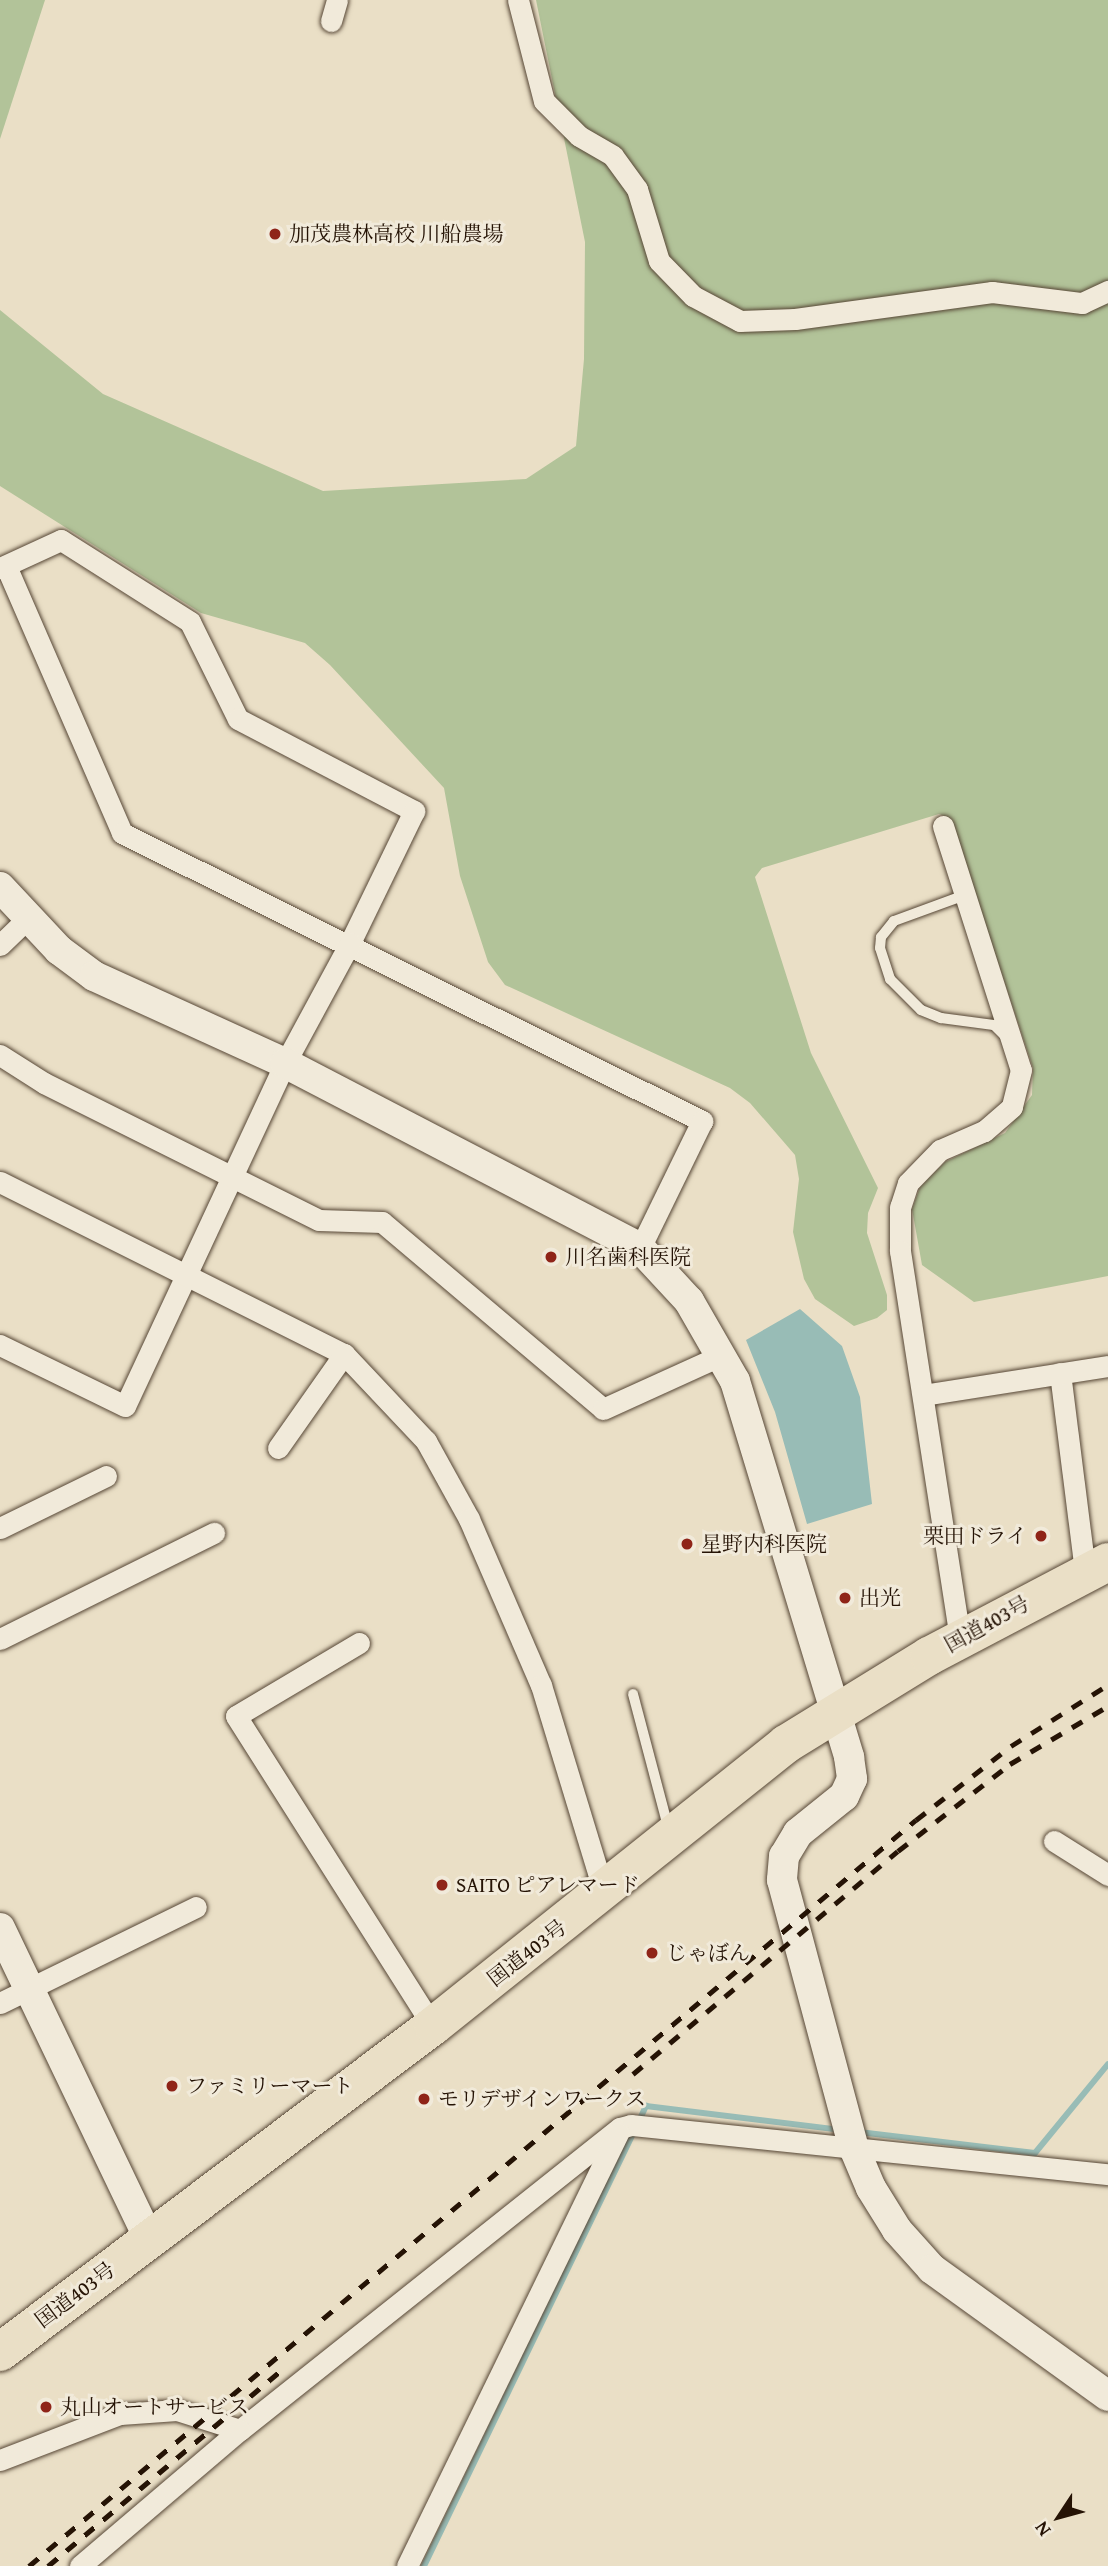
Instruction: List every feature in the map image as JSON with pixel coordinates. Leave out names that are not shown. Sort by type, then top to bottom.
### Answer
[{"type":"highway","name":"国道403号","points":[[0,2352],[433,2026],[604,1893],[786,1744],[960,1639],[1097,1566]]},
{"type":"street","points":[[331,21],[337,0]]},
{"type":"street","points":[[518,0],[544,101],[579,136],[612,156],[637,189],[659,261],[693,296],[740,321],[795,319],[992,292],[1082,303],[1108,291]]},
{"type":"street","points":[[0,1345],[125,1406],[285,1063],[350,943],[414,811],[238,719],[190,622],[61,540],[3,567],[122,833],[350,943],[702,1121],[640,1248]]},
{"type":"street","points":[[943,826],[1021,1070],[1012,1107],[984,1131],[940,1150],[908,1183],[900,1207],[900,1251],[960,1639]]},
{"type":"street","points":[[0,887],[27,919],[94,976],[285,1063],[640,1248],[689,1301],[735,1381],[835,1713],[852,1779],[844,1796],[798,1833],[784,1856],[782,1880],[854,2148],[871,2188],[897,2230],[932,2269],[1108,2396]]},
{"type":"street","points":[[0,945],[27,919]]},
{"type":"street","points":[[0,1055],[44,1083],[319,1220],[383,1222],[603,1409],[722,1355]]},
{"type":"street","points":[[0,1182],[344,1354],[426,1441],[469,1519],[541,1685],[604,1893]]},
{"type":"street","points":[[278,1448],[344,1354]]},
{"type":"street","points":[[923,1395],[1108,1366]]},
{"type":"street","points":[[1060,1373],[1097,1566]]},
{"type":"street","points":[[0,1528],[106,1476]]},
{"type":"street","points":[[0,1639],[214,1533]]},
{"type":"street","points":[[359,1643],[236,1716],[433,2026]]},
{"type":"street","points":[[1054,1841],[1108,1875]]},
{"type":"street","points":[[0,2003],[196,1907]]},
{"type":"street","points":[[0,1928],[149,2239]]},
{"type":"street","points":[[80,2566],[240,2430],[620,2128],[631,2124],[1108,2174]]},
{"type":"street","points":[[407,2566],[620,2128]]},
{"type":"street","points":[[0,2460],[120,2414],[177,2410],[240,2430]]},
{"type":"lane","points":[[965,895],[894,921],[881,937],[880,948],[890,979],[921,1010],[941,1018],[994,1025],[1014,1047]]},
{"type":"lane","points":[[633,1694],[671,1839]]},
{"type":"green space","points":[[0,0],[45,0],[0,139]]},
{"type":"green space","points":[[536,0],[1108,0],[1108,1276],[974,1302],[922,1265],[912,1209],[920,1187],[945,1162],[1005,1133],[1032,1095],[1033,1068],[950,818],[939,814],[762,868],[755,877],[811,1053],[878,1188],[868,1213],[867,1233],[887,1295],[887,1310],[877,1318],[854,1326],[815,1299],[804,1279],[793,1232],[799,1179],[795,1155],[750,1103],[730,1088],[505,985],[488,962],[460,876],[444,788],[330,665],[305,643],[201,613],[0,486],[0,310],[103,394],[323,491],[526,479],[576,446],[584,359],[585,242]]},
{"type":"water","points":[[800,1309],[842,1346],[860,1397],[872,1504],[807,1524],[775,1412],[746,1340]]},
{"type":"waterway","points":[[859,2132],[1035,2153],[1108,2064]]},
{"type":"waterway","points":[[639,2121],[646,2106],[841,2130]]},
{"type":"waterway","points":[[424,2566],[634,2131]]},
{"type":"railway","points":[[29,2566],[916,1820],[1011,1746],[1108,1685]]},
{"type":"railway","points":[[633,2074],[898,1851],[1010,1764],[1108,1706]]},
{"type":"railway","points":[[48,2566],[280,2371]]},
{"type":"place","name":"加茂農林高校 川船農場","points":[[275,234]]},
{"type":"place","name":"川名歯科医院","points":[[551,1257]]},
{"type":"place","name":"栗田ドライ","points":[[1041,1536]]},
{"type":"place","name":"星野内科医院","points":[[687,1544]]},
{"type":"place","name":"出光","points":[[845,1598]]},
{"type":"place","name":"SAITO ピアレマード","points":[[442,1885]]},
{"type":"place","name":"じゃぼん","points":[[652,1953]]},
{"type":"place","name":"ファミリーマート","points":[[172,2086]]},
{"type":"place","name":"モリデザインワークス","points":[[424,2099]]},
{"type":"place","name":"丸山オートサービス","points":[[46,2407]]}]
